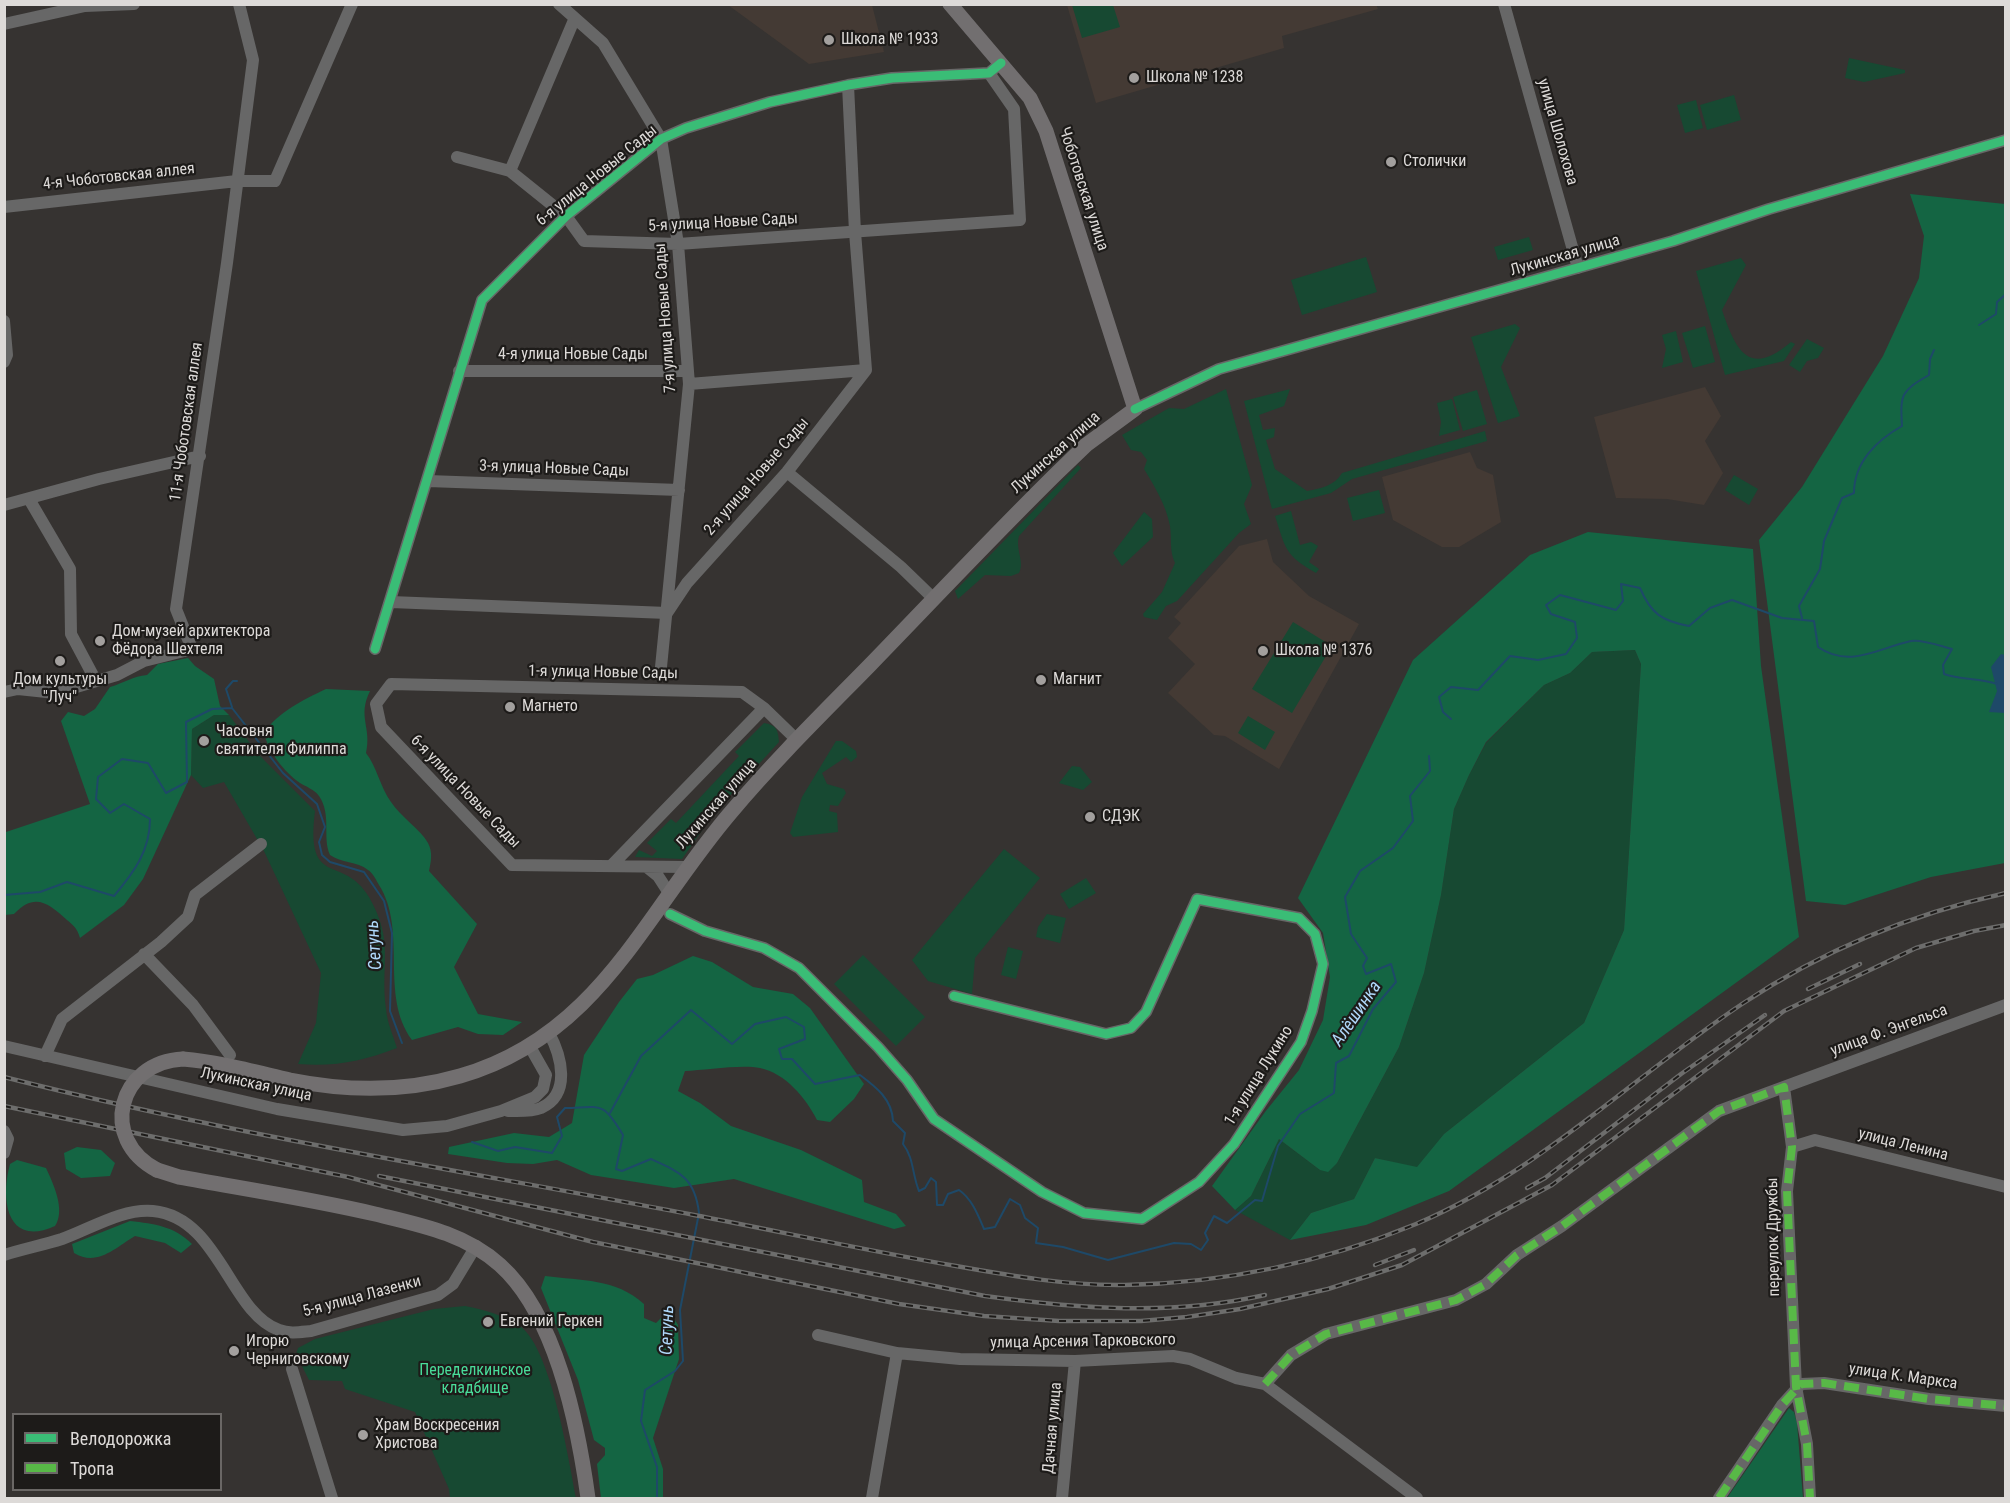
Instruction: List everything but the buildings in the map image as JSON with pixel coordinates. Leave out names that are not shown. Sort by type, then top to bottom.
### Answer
[{"type":"main road","name":"Чоботовская улица","points":[[950,4],[995,68],[1030,98],[1046,131],[1135,409]]},
{"type":"main road","name":"Лукинская улица","points":[[476,1246],[438,1229],[344,1207],[179,1177],[157,1170],[141,1160],[129,1144],[122,1124],[123,1104],[129,1089],[145,1070],[163,1061],[183,1059],[322,1085],[376,1088],[410,1086],[462,1076],[493,1064],[549,1033],[590,998],[638,939],[686,867],[732,811],[797,740],[933,598],[1086,445],[1135,409]]},
{"type":"main road","points":[[476,1246],[502,1266],[515,1281],[543,1330],[561,1373],[579,1433],[588,1498]]},
{"type":"street","points":[[4,24],[85,6],[134,4]]},
{"type":"street","name":"11-я Чоботовская аллея","points":[[4,692],[18,689],[56,693],[117,675],[144,661],[192,649],[176,609],[200,456],[253,60],[239,4]]},
{"type":"street","name":"4-я Чоботовская аллея","points":[[4,207],[237,181],[275,181],[352,4]]},
{"type":"street","name":"7-я улица Новые Сады","points":[[559,4],[574,20],[603,42],[661,139],[678,244],[689,384],[661,666]]},
{"type":"street","name":"улица Шолохова","points":[[1504,4],[1578,268]]},
{"type":"street","points":[[510,171],[574,20]]},
{"type":"street","name":"6-я улица Новые Сады","points":[[375,649],[482,300],[566,216],[661,139],[686,128],[770,102],[848,85],[892,78],[995,68]]},
{"type":"street","name":"5-я улица Новые Сады","points":[[457,157],[510,171],[566,216],[584,241],[678,244],[1020,220],[1014,109],[995,68]]},
{"type":"street","points":[[689,384],[866,370],[855,232],[848,85]]},
{"type":"street","name":"Лукинская улица","points":[[1135,409],[1219,369],[1673,241],[1769,209],[2006,140]]},
{"type":"street","points":[[4,321],[7,355],[4,362]]},
{"type":"street","name":"2-я улица Новые Сады","points":[[667,613],[687,583],[787,472],[866,370]]},
{"type":"street","name":"4-я улица Новые Сады","points":[[459,371],[687,371]]},
{"type":"street","points":[[4,505],[99,479],[200,456]]},
{"type":"street","points":[[787,472],[901,567],[933,598]]},
{"type":"street","name":"3-я улица Новые Сады","points":[[428,481],[679,490]]},
{"type":"street","points":[[29,499],[70,569],[71,634],[96,681]]},
{"type":"street","points":[[391,602],[667,613]]},
{"type":"street","name":"6-я улица Новые Сады","points":[[391,684],[376,704],[381,727],[513,865],[686,867]]},
{"type":"street","name":"1-я улица Новые Сады","points":[[391,684],[742,692],[764,708],[797,740]]},
{"type":"street","points":[[611,866],[764,708]]},
{"type":"street","points":[[45,1056],[62,1018],[161,942],[188,917],[195,895],[261,844]]},
{"type":"street","points":[[648,868],[658,876],[669,893]]},
{"type":"street","name":"1-я улица Лукино","points":[[670,914],[705,931],[764,948],[799,968],[907,1080],[934,1119],[1042,1192],[1084,1213],[1142,1219],[1199,1182],[1234,1144],[1301,1042],[1312,1011],[1323,964],[1322,952],[1316,934],[1299,918],[1197,899],[1146,1012],[1131,1028],[1106,1034],[954,996]]},
{"type":"street","points":[[144,954],[193,1005],[230,1055]]},
{"type":"street","name":"улица Ф. Энгельса","points":[[1265,1384],[1291,1355],[1326,1334],[1456,1300],[1486,1284],[1517,1255],[1562,1226],[1719,1111],[2006,1005]]},
{"type":"street","name":"Лукинская улица","points":[[501,1111],[532,1111],[544,1107],[553,1098],[561,1078],[561,1061],[549,1033]]},
{"type":"street","name":"Лукинская улица","points":[[4,1046],[277,1109],[400,1130],[422,1131],[501,1111],[535,1097],[543,1089],[545,1070],[530,1045]]},
{"type":"street","name":"переулок Дружбы","points":[[1784,1088],[1792,1147],[1787,1191],[1796,1387],[1807,1444],[1810,1498]]},
{"type":"street","points":[[4,1131],[8,1139],[4,1153]]},
{"type":"street","name":"улица Ленина","points":[[1792,1147],[1815,1140],[2006,1186]]},
{"type":"street","name":"5-я улица Лазенки","points":[[5,1253],[59,1240],[132,1213],[147,1211],[163,1213],[182,1220],[203,1239],[262,1320],[278,1330],[295,1333],[311,1331],[438,1295],[453,1284],[476,1246]]},
{"type":"street","name":"улица Арсения Тарковского","points":[[818,1335],[897,1353],[960,1359],[1075,1361],[1173,1356],[1190,1359],[1236,1378],[1265,1384],[1417,1498]]},
{"type":"street","points":[[872,1498],[897,1353]]},
{"type":"street","name":"Дачная улица","points":[[1062,1498],[1075,1361]]},
{"type":"street","points":[[292,1369],[332,1498]]},
{"type":"street","name":"улица К. Маркса","points":[[1796,1387],[1810,1382],[1824,1383],[1929,1399],[2006,1406]]},
{"type":"street","points":[[1719,1498],[1796,1387]]},
{"type":"shaded area","name":"Школа № 1238","points":[[1376,4],[1378,9],[1282,36],[1284,48],[1096,103],[1067,5]]},
{"type":"shaded area","name":"Школа № 1933","points":[[728,5],[872,5],[884,52],[809,64]]},
{"type":"shaded area","points":[[1705,387],[1721,416],[1705,441],[1723,473],[1704,505],[1667,499],[1616,498],[1594,417]]},
{"type":"shaded area","points":[[1470,452],[1477,468],[1493,475],[1501,522],[1459,547],[1442,547],[1393,520],[1382,477]]},
{"type":"shaded area","name":"Школа № 1376","points":[[1267,539],[1273,562],[1309,596],[1359,624],[1279,769],[1225,736],[1214,735],[1168,693],[1195,664],[1168,638],[1181,623],[1174,617],[1239,546]]},
{"type":"green space","points":[[1072,5],[1113,5],[1120,27],[1082,38]]},
{"type":"green space","points":[[1849,58],[1905,70],[1905,73],[1864,82],[1845,78]]},
{"type":"green space","points":[[1734,95],[1741,120],[1707,130],[1700,105]]},
{"type":"green space","points":[[1696,100],[1703,128],[1685,133],[1677,105]]},
{"type":"green space","points":[[1910,194],[2005,204],[2005,863],[1931,877],[1845,905],[1806,901],[1759,540],[1802,487],[1883,356],[1919,278],[1924,236]]},
{"type":"green space","points":[[1529,237],[1533,250],[1498,260],[1494,247]]},
{"type":"green space","points":[[1366,257],[1377,292],[1302,315],[1291,280]]},
{"type":"green space","points":[[1741,258],[1746,265],[1722,310],[1739,348],[1754,359],[1777,353],[1791,342],[1795,344],[1784,361],[1725,375],[1696,271]]},
{"type":"green space","points":[[1515,324],[1520,328],[1501,367],[1520,416],[1498,423],[1471,337]]},
{"type":"green space","points":[[1705,326],[1715,362],[1693,368],[1682,333]]},
{"type":"green space","points":[[1676,331],[1683,362],[1662,368],[1666,349],[1662,335]]},
{"type":"green space","points":[[1807,339],[1824,348],[1818,358],[1807,361],[1800,372],[1789,365]]},
{"type":"green space","points":[[1226,389],[1252,485],[1244,504],[1251,524],[1239,533],[1177,601],[1166,606],[1157,620],[1144,617],[1143,614],[1162,592],[1175,563],[1166,511],[1144,469],[1147,460],[1141,452],[1131,450],[1122,435],[1169,408],[1184,409]]},
{"type":"green space","points":[[1290,389],[1284,406],[1259,415],[1263,430],[1275,428],[1274,437],[1266,440],[1275,469],[1307,491],[1331,484],[1342,473],[1485,431],[1487,441],[1352,479],[1331,493],[1272,509],[1244,401]]},
{"type":"green space","points":[[1477,390],[1487,424],[1463,431],[1453,397]]},
{"type":"green space","points":[[1452,399],[1460,430],[1439,436],[1441,422],[1437,403]]},
{"type":"green space","points":[[1078,465],[1081,468],[1019,536],[1021,569],[1019,573],[1011,576],[985,575],[958,599],[955,591]]},
{"type":"green space","points":[[1734,475],[1758,489],[1749,505],[1725,490]]},
{"type":"green space","points":[[1379,490],[1385,513],[1353,521],[1347,498]]},
{"type":"green space","points":[[1291,511],[1300,545],[1311,542],[1318,546],[1309,562],[1319,569],[1316,573],[1292,556],[1285,544],[1275,516]]},
{"type":"green space","points":[[1144,512],[1152,519],[1153,537],[1122,566],[1113,553]]},
{"type":"green space","points":[[1588,532],[1753,549],[1761,666],[1799,937],[1449,1191],[1366,1225],[1290,1240],[1311,1213],[1354,1199],[1375,1158],[1417,1167],[1444,1134],[1584,1023],[1624,930],[1641,664],[1635,650],[1592,652],[1570,673],[1544,685],[1486,742],[1454,809],[1441,895],[1424,973],[1399,1047],[1337,1163],[1328,1172],[1320,1170],[1279,1139],[1251,1196],[1235,1210],[1212,1186],[1265,1112],[1299,1070],[1323,1020],[1330,977],[1323,933],[1298,898],[1413,660],[1530,555]]},
{"type":"green space","points":[[1293,622],[1332,646],[1292,713],[1252,689]]},
{"type":"green space","points":[[1635,650],[1641,664],[1624,930],[1584,1023],[1444,1134],[1417,1168],[1375,1158],[1354,1199],[1311,1213],[1290,1240],[1235,1210],[1251,1196],[1279,1139],[1320,1170],[1337,1163],[1399,1047],[1424,973],[1441,895],[1454,809],[1486,743],[1544,685],[1570,673],[1592,652]]},
{"type":"green space","points":[[188,658],[195,666],[214,679],[220,706],[229,715],[214,715],[192,729],[191,775],[143,879],[124,905],[80,938],[72,924],[54,909],[41,902],[28,903],[14,914],[5,915],[5,827],[6,832],[90,804],[61,721],[68,712],[84,716],[95,709],[110,687],[147,675],[158,664]]},
{"type":"green space","points":[[326,689],[370,691],[365,708],[366,753],[391,802],[421,833],[430,846],[429,871],[477,924],[454,967],[478,1014],[522,1022],[503,1035],[478,1034],[458,1027],[412,1040],[402,1022],[395,983],[392,922],[379,885],[364,867],[330,855],[323,803],[313,790],[300,783],[283,767],[269,747],[264,733],[284,713]]},
{"type":"green space","points":[[214,715],[229,715],[259,755],[315,811],[313,836],[316,852],[321,861],[359,884],[369,897],[382,927],[387,1014],[397,1048],[349,1062],[324,1065],[298,1064],[316,1023],[321,973],[264,851],[224,782],[203,788],[191,775],[192,729]]},
{"type":"green space","points":[[1248,716],[1275,732],[1265,750],[1238,733]]},
{"type":"green space","points":[[764,723],[776,728],[779,742],[715,812],[682,859],[635,857],[639,850],[652,856],[657,851],[647,843],[671,819],[676,823],[739,756],[735,752]]},
{"type":"green space","points":[[836,741],[842,741],[856,751],[857,757],[851,762],[846,757],[822,773],[827,784],[844,789],[846,793],[838,806],[830,805],[829,811],[837,813],[838,832],[793,837],[790,833],[802,797]]},
{"type":"green space","points":[[1072,766],[1080,767],[1092,782],[1083,790],[1059,783]]},
{"type":"green space","points":[[1004,849],[1040,878],[975,958],[972,994],[928,981],[912,960]]},
{"type":"green space","points":[[1086,878],[1096,893],[1069,909],[1060,894]]},
{"type":"green space","points":[[1047,914],[1066,918],[1060,943],[1036,937],[1038,927]]},
{"type":"green space","points":[[1008,947],[1023,951],[1016,979],[1001,975]]},
{"type":"green space","points":[[863,955],[925,1017],[896,1046],[834,984]]},
{"type":"green space","points":[[693,956],[712,962],[753,987],[793,994],[810,1008],[864,1084],[854,1099],[830,1122],[817,1120],[807,1103],[794,1088],[778,1075],[760,1068],[734,1067],[685,1071],[678,1091],[700,1103],[731,1126],[801,1150],[862,1180],[864,1202],[896,1214],[906,1226],[894,1229],[734,1179],[674,1188],[591,1175],[557,1160],[533,1164],[507,1163],[448,1154],[449,1147],[514,1133],[549,1137],[572,1123],[584,1055],[619,1002],[637,979],[653,975]]},
{"type":"green space","points":[[77,1147],[101,1150],[115,1163],[110,1176],[81,1178],[66,1169],[64,1153]]},
{"type":"green space","points":[[17,1160],[46,1168],[59,1205],[58,1220],[55,1226],[39,1231],[26,1231],[17,1226],[11,1217],[7,1205],[7,1178],[10,1164]]},
{"type":"green space","points":[[130,1221],[171,1230],[192,1244],[181,1253],[165,1243],[135,1236],[98,1257],[82,1257],[74,1253],[72,1244]]},
{"type":"green space","points":[[545,1276],[598,1282],[622,1289],[644,1304],[644,1318],[656,1323],[661,1318],[675,1320],[678,1325],[679,1359],[653,1438],[663,1469],[663,1498],[601,1498],[597,1464],[605,1455],[605,1448],[594,1440],[578,1380],[541,1288]]},
{"type":"green space","name":"Переделкинское кладбище","points":[[465,1306],[508,1319],[521,1327],[532,1339],[550,1381],[576,1498],[450,1498],[449,1489],[415,1412],[345,1389],[342,1381],[309,1380],[296,1354],[298,1348],[315,1339],[434,1309]]},
{"type":"green space","points":[[1789,1408],[1794,1412],[1797,1423],[1803,1498],[1727,1498]]},
{"type":"water","points":[[2001,654],[2005,655],[2005,713],[1989,712],[1997,691],[1991,667]]},
{"type":"waterway","points":[[1979,325],[1996,314],[1997,302],[2006,294]]},
{"type":"waterway","points":[[1802,618],[1799,606],[1820,569],[1824,541],[1842,498],[1854,493],[1858,471],[1869,453],[1884,438],[1902,426],[1901,407],[1904,394],[1929,375],[1930,359],[1934,350]]},
{"type":"waterway","name":"Алёшинка","points":[[1451,719],[1443,712],[1439,697],[1451,687],[1478,690],[1510,656],[1538,660],[1566,654],[1577,638],[1575,622],[1551,614],[1546,605],[1560,595],[1616,610],[1623,601],[1621,584],[1640,588],[1653,610],[1672,622],[1689,626],[1710,608],[1732,600],[1782,618],[1814,621],[1818,647],[1830,653],[1853,657],[1911,641],[1926,642],[1952,649],[1943,665],[1944,674],[1997,684]]},
{"type":"waterway","points":[[232,707],[226,689],[233,681],[237,681]]},
{"type":"waterway","name":"Сетунь","points":[[4,895],[40,892],[67,882],[114,896],[140,861],[147,841],[150,819],[124,804],[110,813],[96,799],[98,777],[122,759],[148,763],[166,793],[187,782],[186,722],[212,709],[232,708],[283,773],[317,804],[325,827],[319,842],[322,855],[330,862],[364,872],[384,901],[392,933],[390,1011],[402,1043]]},
{"type":"waterway","name":"Алёшинка","points":[[610,1113],[641,1056],[691,1010],[732,1044],[755,1024],[786,1017],[804,1027],[805,1039],[779,1049],[782,1059],[792,1059],[815,1084],[860,1075],[877,1089],[890,1106],[893,1121],[905,1133],[903,1144],[907,1149],[919,1191],[925,1188],[931,1178],[936,1182],[937,1205],[943,1205],[948,1194],[959,1190],[971,1203],[984,1229],[995,1227],[1010,1199],[1020,1205],[1025,1218],[1038,1228],[1036,1243],[1063,1247],[1108,1260],[1174,1243],[1191,1244],[1201,1250],[1208,1240],[1205,1233],[1214,1216],[1227,1223],[1255,1200],[1262,1201],[1278,1146],[1300,1114],[1334,1093],[1336,1063],[1349,1056],[1373,1009],[1396,982],[1391,964],[1366,974],[1363,966],[1367,958],[1351,934],[1345,897],[1360,871],[1393,848],[1413,821],[1410,796],[1430,771],[1429,756]]},
{"type":"waterway","name":"Сетунь","points":[[472,1142],[498,1151],[515,1147],[552,1153],[562,1136],[557,1117],[565,1108],[600,1108],[611,1116],[623,1135],[616,1169],[622,1171],[651,1159],[678,1173],[690,1184],[699,1213],[680,1310],[683,1361],[675,1371],[645,1390],[641,1421],[657,1467],[657,1498]]},
{"type":"railway","points":[[4,1077],[262,1135],[998,1273],[1040,1280],[1104,1285],[1200,1280],[1274,1268],[1310,1259],[1416,1224],[1504,1178],[1545,1151],[1701,1033],[1742,1004],[1804,967],[1902,923],[2006,893]]},
{"type":"railway","points":[[4,1106],[348,1177],[593,1242],[899,1304],[984,1316],[1059,1321],[1141,1321],[1187,1317],[1240,1309],[1328,1289],[1402,1265],[1552,1185],[1784,1011],[1916,948],[1974,931],[2006,925]]},
{"type":"railway","points":[[1808,989],[1860,964]]},
{"type":"railway","points":[[1527,1188],[1545,1178],[1681,1074],[1765,1015]]},
{"type":"railway","points":[[379,1176],[985,1296],[1091,1307],[1160,1308],[1230,1302],[1265,1295]]},
{"type":"railway","points":[[1375,1265],[1414,1250]]},
{"type":"marked path","points":[[1265,1384],[1291,1355],[1326,1334],[1456,1300],[1486,1284],[1517,1255],[1562,1226],[1719,1111],[1784,1087],[1792,1147],[1787,1191],[1796,1387],[1807,1444],[1810,1498]]},
{"type":"marked path","points":[[1719,1498],[1782,1405],[1801,1384],[1824,1383],[1929,1399],[2006,1406]]},
{"type":"cycle path","points":[[375,649],[482,300],[566,216],[661,139],[686,128],[770,102],[848,85],[892,78],[989,73],[1001,63]]},
{"type":"cycle path","points":[[1135,409],[1219,369],[1673,241],[1769,209],[2006,140]]},
{"type":"cycle path","points":[[670,914],[705,931],[764,948],[799,968],[878,1047],[907,1080],[934,1119],[1042,1192],[1084,1213],[1142,1219],[1199,1182],[1234,1144],[1301,1042],[1312,1011],[1323,964],[1315,934],[1299,918],[1197,899],[1146,1012],[1131,1028],[1106,1034],[954,996]]},
{"type":"place","name":"Школа № 1933","points":[[829,40]]},
{"type":"place","name":"Школа № 1238","points":[[1134,78]]},
{"type":"place","name":"Столички","points":[[1391,162]]},
{"type":"place","name":"Дом-музей архитектора Фёдора Шехтеля","points":[[100,641]]},
{"type":"place","name":"Школа № 1376","points":[[1263,651]]},
{"type":"place","name":"Дом культуры \"Луч\"","points":[[60,661]]},
{"type":"place","name":"Магнит","points":[[1041,680]]},
{"type":"place","name":"Магнето","points":[[510,707]]},
{"type":"place","name":"Часовня святителя Филиппа","points":[[204,741]]},
{"type":"place","name":"СДЭК","points":[[1090,817]]},
{"type":"place","name":"Евгений Геркен","points":[[488,1322]]},
{"type":"place","name":"Игорю Черниговскому","points":[[234,1351]]},
{"type":"place","name":"Храм Воскресения Христова","points":[[363,1435]]}]
